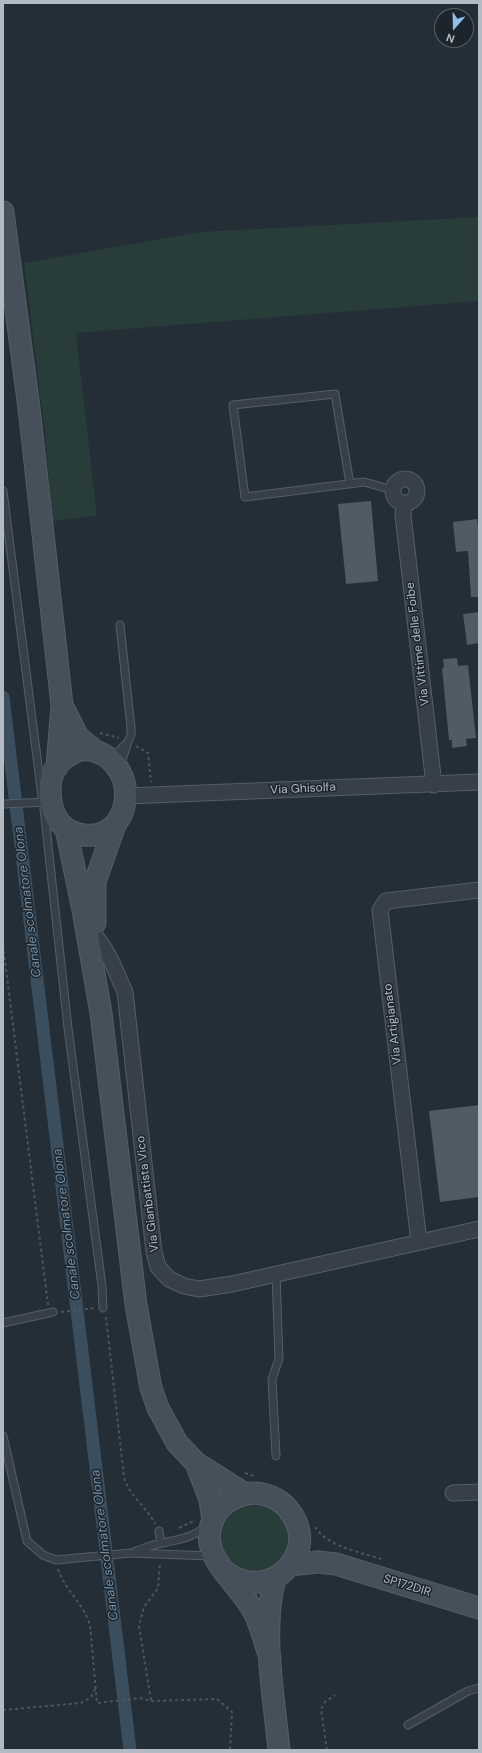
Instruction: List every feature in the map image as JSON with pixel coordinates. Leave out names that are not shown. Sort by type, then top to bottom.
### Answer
[{"type":"main road","points":[[3,212],[29,408],[62,705],[56,767],[43,802],[66,829],[78,834],[90,836],[101,834],[115,825]]},
{"type":"main road","points":[[62,705],[78,737],[122,774],[127,796],[95,882],[96,938],[101,1013],[136,1306],[147,1371],[158,1408],[177,1443],[196,1463],[245,1494]]},
{"type":"main road","points":[[56,767],[67,756],[80,750],[107,760]]},
{"type":"main road","points":[[66,829],[83,910],[101,1013]]},
{"type":"main road","points":[[196,1463],[210,1500],[213,1520],[210,1532],[210,1542],[218,1563],[254,1612],[270,1658]]},
{"type":"main road","points":[[213,1520],[225,1504],[232,1499],[245,1494],[262,1494],[277,1499],[292,1513],[298,1526],[310,1543],[336,1564]]},
{"type":"main road","points":[[279,1750],[270,1658],[270,1596],[282,1572],[298,1550],[298,1526]]},
{"type":"main road","points":[[218,1563],[235,1579],[247,1582],[263,1582],[282,1572],[318,1562],[336,1564]]},
{"type":"main road","name":"SP172DIR","points":[[336,1564],[479,1608]]},
{"type":"street","points":[[408,480],[416,487],[416,495],[412,501],[404,503],[395,497],[393,490],[400,481],[408,480]]},
{"type":"street","name":"Via Vittime delle Foibe","points":[[404,503],[403,515],[434,785]]},
{"type":"street","name":"Via Ghisolfa","points":[[127,796],[434,785],[479,782]]},
{"type":"street","name":"Via Artigianato","points":[[419,1242],[380,910],[386,901],[479,890]]},
{"type":"street","name":"Via Gianbattista Vico","points":[[96,938],[103,945],[124,992],[154,1252],[158,1267],[169,1279],[184,1286],[199,1289],[276,1274],[479,1229]]},
{"type":"street","points":[[454,1493],[479,1492]]},
{"type":"lane","points":[[350,484],[335,394],[233,405],[245,497],[350,484],[364,482],[393,490]]},
{"type":"lane","points":[[3,491],[43,802],[68,1028],[102,1286],[103,1308]]},
{"type":"lane","points":[[107,760],[119,752],[128,742],[131,735],[120,625]]},
{"type":"lane","points":[[107,760],[128,742]]},
{"type":"lane","points":[[3,804],[43,802]]},
{"type":"lane","points":[[276,1274],[279,1359],[272,1379],[276,1456]]},
{"type":"lane","points":[[3,1323],[53,1312]]},
{"type":"lane","points":[[3,1436],[27,1541],[42,1555],[56,1560],[130,1552],[161,1543],[186,1539],[199,1533],[213,1520]]},
{"type":"lane","points":[[159,1531],[161,1543]]},
{"type":"lane","points":[[130,1552],[161,1554],[218,1563]]},
{"type":"lane","points":[[408,1725],[468,1691],[479,1688]]},
{"type":"path","points":[[3,945],[48,1308],[53,1312],[91,1309]]},
{"type":"path","points":[[151,1701],[139,1626],[144,1607],[158,1588],[161,1554]]},
{"type":"path","points":[[56,1560],[62,1580],[86,1613],[90,1630],[97,1704],[141,1698],[151,1701],[216,1699],[232,1712],[230,1750]]},
{"type":"path","points":[[3,1710],[81,1703],[91,1697],[96,1686]]},
{"type":"path","points":[[327,1750],[321,1709],[325,1702],[335,1695]]},
{"type":"green space","points":[[479,217],[479,301],[76,333],[97,516],[52,521],[45,435],[24,263],[200,232]]},
{"type":"green space","points":[[242,1502],[273,1505],[292,1534],[285,1561],[255,1576],[248,1576],[219,1554],[219,1523]]},
{"type":"building","points":[[371,501],[378,581],[346,584],[338,504]]},
{"type":"building","points":[[477,519],[479,532],[479,597],[471,597],[468,551],[456,552],[453,522]]},
{"type":"building","points":[[479,612],[479,643],[467,645],[463,614]]},
{"type":"building","points":[[457,658],[458,666],[468,665],[476,738],[466,739],[467,746],[452,748],[452,740],[449,740],[442,668],[444,667],[443,659]]},
{"type":"building","points":[[479,1105],[479,1197],[440,1202],[429,1111]]},
{"type":"waterway","name":"Canale scolmatore Olona","points":[[3,697],[130,1750]]}]
